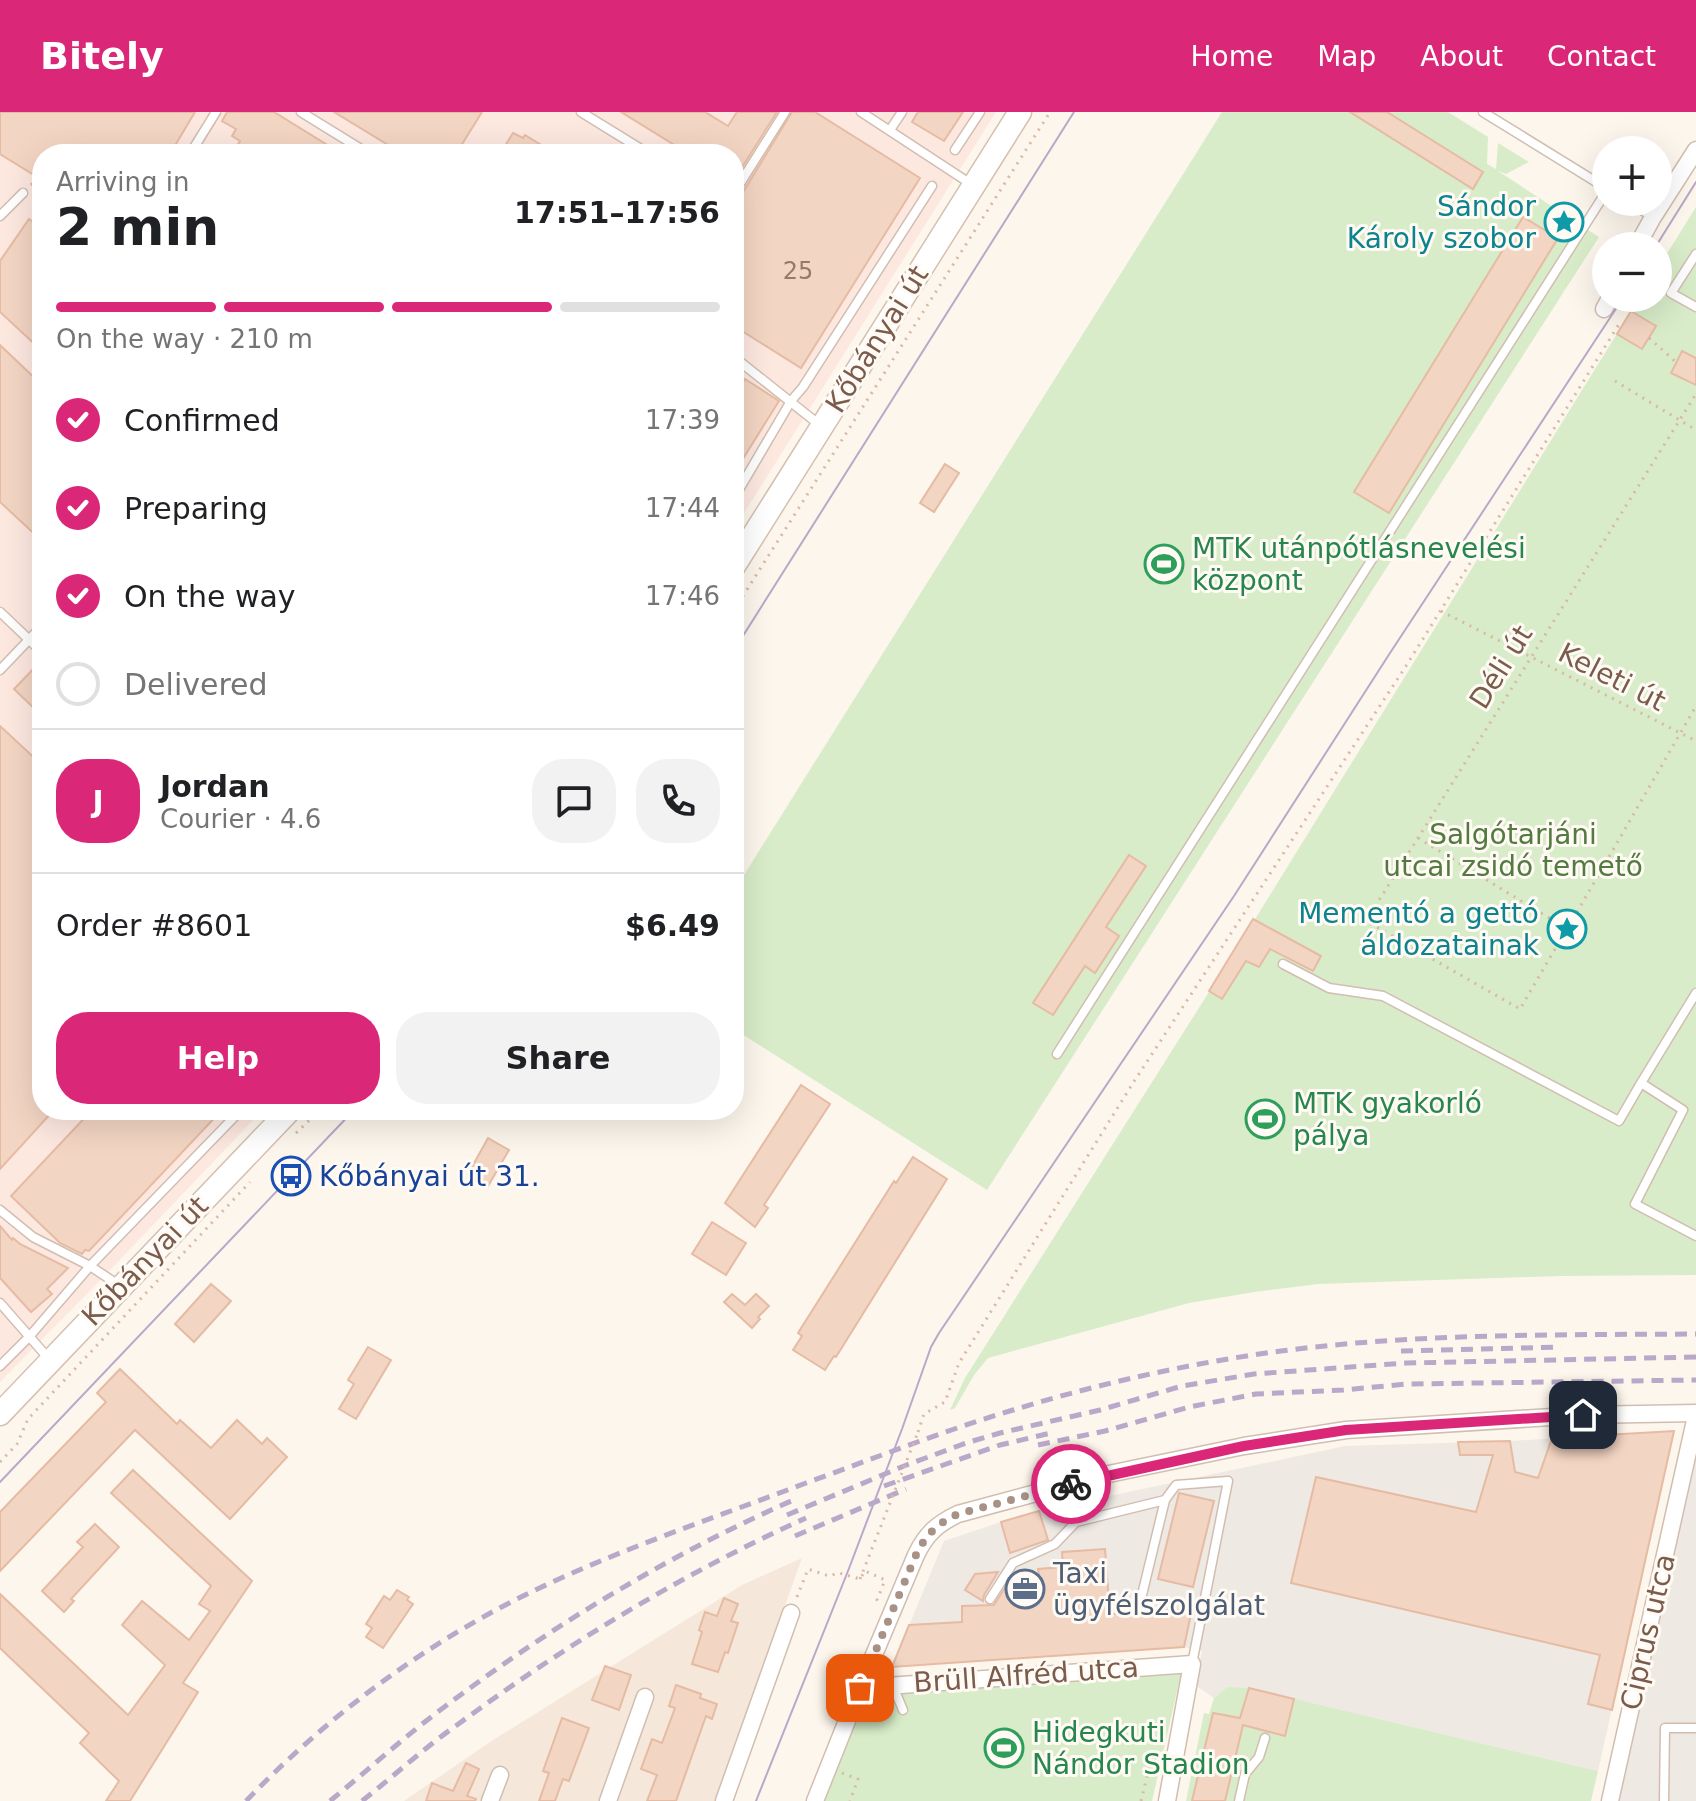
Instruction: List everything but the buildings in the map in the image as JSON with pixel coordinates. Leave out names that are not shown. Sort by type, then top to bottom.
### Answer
[{"type":"main road","name":"Kőbányai út","points":[[744,550],[1020,112]]},
{"type":"main road","name":"Kőbányai út","points":[[0,1414],[280,1120]]},
{"type":"street","points":[[1645,232],[1696,150]]},
{"type":"street","points":[[815,1801],[916,1555],[932,1530],[958,1514],[1099,1476],[1244,1446],[1358,1429],[1583,1415],[1696,1415]]},
{"type":"street","name":"Ciprus utca","points":[[1610,1801],[1696,1415]]},
{"type":"street","points":[[724,1801],[791,1613]]},
{"type":"street","points":[[1167,1801],[1192,1664]]},
{"type":"street","name":"Brüll Alfréd utca","points":[[860,1688],[1192,1664]]},
{"type":"street","points":[[608,1801],[645,1697]]},
{"type":"street","points":[[490,1801],[500,1775]]},
{"type":"lane","points":[[196,144],[216,112]]},
{"type":"lane","points":[[301,112],[353,144]]},
{"type":"lane","points":[[581,112],[633,144]]},
{"type":"lane","points":[[744,177],[785,112]]},
{"type":"lane","points":[[861,112],[974,186]]},
{"type":"lane","points":[[890,130],[902,112]]},
{"type":"lane","points":[[955,150],[980,112]]},
{"type":"lane","points":[[1487,113],[1592,181]]},
{"type":"lane","points":[[744,481],[791,401],[932,186]]},
{"type":"lane","points":[[0,216],[23,193]]},
{"type":"lane","points":[[1057,1054],[1592,212]]},
{"type":"lane","points":[[1696,254],[1671,293],[1696,307]]},
{"type":"lane","points":[[744,365],[822,427]]},
{"type":"lane","points":[[0,612],[32,642]]},
{"type":"lane","points":[[0,670],[32,636]]},
{"type":"lane","points":[[1283,964],[1329,988],[1383,996],[1619,1121],[1696,993]]},
{"type":"lane","points":[[1641,1083],[1683,1110],[1635,1204],[1696,1236]]},
{"type":"lane","points":[[0,1366],[90,1266],[231,1120]]},
{"type":"lane","points":[[0,1210],[33,1237],[90,1266],[121,1287]]},
{"type":"lane","points":[[0,1303],[50,1360]]},
{"type":"lane","points":[[1141,1599],[1165,1500],[1176,1485],[1228,1481],[1192,1664]]},
{"type":"lane","points":[[990,1599],[1013,1563],[1055,1544],[1076,1522],[1165,1500]]},
{"type":"lane","points":[[893,1685],[903,1710]]},
{"type":"lane","points":[[1664,1801],[1665,1728],[1696,1728]]},
{"type":"lane","points":[[1239,1801],[1245,1774],[1259,1757],[1265,1738]]},
{"type":"path","points":[[744,594],[1050,112]]},
{"type":"path","points":[[860,1579],[924,1414],[945,1402],[959,1363],[1133,1083],[1441,611],[1621,321]]},
{"type":"path","points":[[1649,338],[1676,362]]},
{"type":"path","points":[[1615,381],[1696,430]]},
{"type":"path","name":"Déli út","points":[[1566,928],[1520,1009],[1366,921],[1696,394]]},
{"type":"path","name":"Keleti út","points":[[1441,611],[1696,741]]},
{"type":"path","points":[[1418,838],[1566,928],[1696,706]]},
{"type":"path","points":[[291,1138],[310,1120]]},
{"type":"path","points":[[0,1462],[17,1444],[28,1419],[250,1182]]},
{"type":"path","points":[[791,1613],[808,1569],[829,1576],[839,1573],[860,1579]]},
{"type":"path","points":[[860,1579],[865,1571],[885,1580],[877,1600]]},
{"type":"path","points":[[1141,1801],[1152,1757]]},
{"type":"path","points":[[850,1801],[858,1779]]},
{"type":"shaded area","points":[[0,112],[996,112],[744,513],[744,144],[32,144],[32,1120],[253,1120],[0,1382]]},
{"type":"shaded area","points":[[1696,1416],[1696,1801],[1610,1801]]},
{"type":"shaded area","points":[[1674,1431],[1598,1771],[1294,1699],[1227,1687],[1214,1698],[1195,1685],[1202,1651],[1184,1647],[895,1667],[894,1662],[944,1541],[1001,1522],[1039,1511],[1345,1446],[1510,1441]]},
{"type":"shaded area","points":[[802,1558],[715,1801],[404,1801],[493,1740],[742,1585]]},
{"type":"green space","name":"MTK utánpótlásnevelési központ","points":[[1222,112],[1448,112],[1488,137],[1487,164],[1496,169],[1498,143],[1529,162],[1506,174],[1498,171],[1592,232],[1592,248],[987,1190],[744,1035],[744,875]]},
{"type":"green space","name":"Salgótarjáni utcai zsidó temető","points":[[1696,207],[1696,1275],[1318,1284],[1189,1303],[988,1358],[955,1408],[950,1410],[965,1378],[1257,916],[1630,312],[1672,312],[1672,246]]},
{"type":"green space","name":"Hidegkuti Nándor Stadion","points":[[1181,1674],[1152,1801],[823,1801],[866,1695]]},
{"type":"green space","points":[[1227,1687],[1249,1688],[1598,1771],[1591,1801],[1186,1801],[1204,1713],[1209,1714],[1214,1698]]},
{"type":"tram line","points":[[744,634],[1074,112]]},
{"type":"tram line","points":[[1665,232],[1696,182]]},
{"type":"tram line","points":[[756,1801],[939,1333],[1234,896],[1614,312]]},
{"type":"tram line","points":[[0,1482],[344,1120]]},
{"type":"railway","points":[[246,1801],[307,1743],[372,1689],[442,1642],[515,1600],[659,1538],[987,1418],[1146,1375],[1281,1351],[1436,1338],[1696,1334]]},
{"type":"railway","points":[[1401,1351],[1561,1347]]},
{"type":"railway","points":[[787,1515],[966,1443],[1182,1386],[1254,1374],[1406,1363],[1696,1357]]},
{"type":"railway","points":[[1038,1445],[1105,1431],[1189,1407],[1256,1394],[1407,1384],[1696,1380]]},
{"type":"railway","points":[[884,1486],[1000,1445],[1051,1433]]},
{"type":"railway","points":[[795,1536],[906,1489]]},
{"type":"railway","points":[[330,1801],[443,1708],[570,1620],[705,1542],[798,1498]]},
{"type":"railway","points":[[362,1801],[445,1734],[540,1666],[670,1587],[806,1518]]},
{"type":"way so far","points":[[860,1688],[916,1555],[932,1530],[958,1514],[1071,1484]]},
{"type":"place","name":"Sándor Károly szobor","points":[[1564,222]]},
{"type":"place","name":"MTK utánpótlásnevelési központ","points":[[1164,564]]},
{"type":"place","name":"Mementó a gettó áldozatainak","points":[[1567,929]]},
{"type":"place","name":"MTK gyakorló pálya","points":[[1265,1119]]},
{"type":"place","name":"Kőbányai út 31.","points":[[291,1176]]},
{"type":"place","name":"Taxi ügyfélszolgálat","points":[[1025,1589]]},
{"type":"place","name":"Hidegkuti Nándor Stadion","points":[[1004,1748]]},
{"type":"route","points":[[1071,1484],[1244,1446],[1346,1430],[1583,1415]]}]
